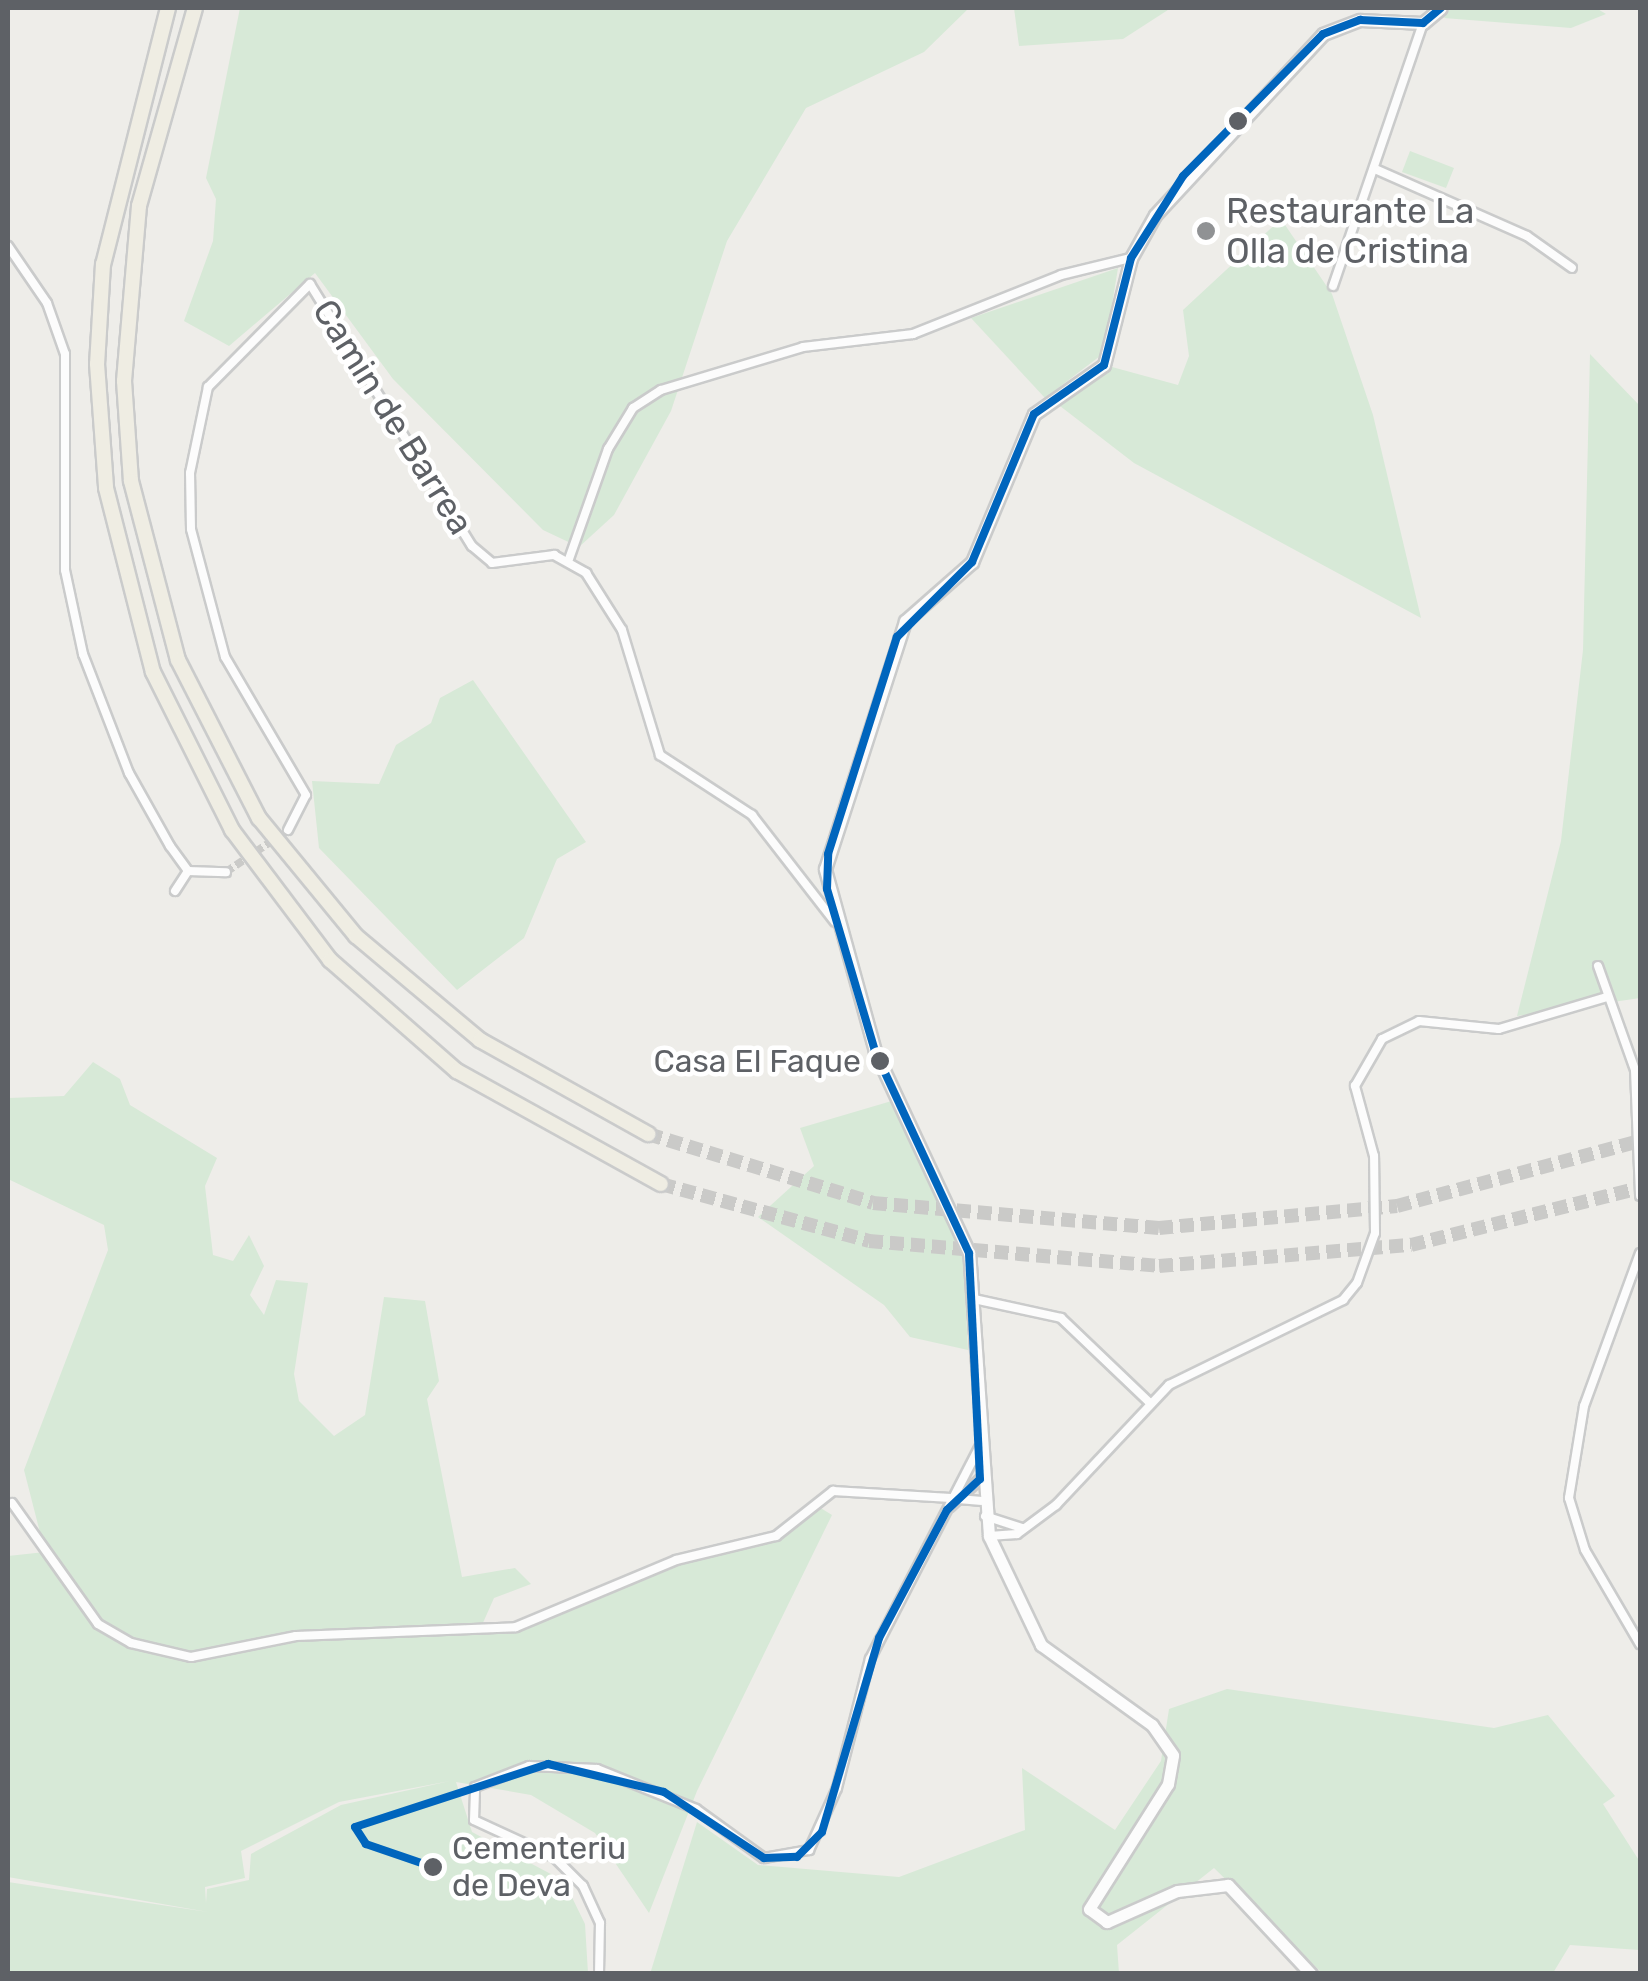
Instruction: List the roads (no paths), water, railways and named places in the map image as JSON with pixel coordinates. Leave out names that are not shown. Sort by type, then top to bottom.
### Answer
[{"type":"highway","points":[[168,8],[103,264],[96,364],[106,488],[153,672],[232,830],[330,960],[458,1071],[661,1184]]},
{"type":"highway","points":[[195,8],[139,206],[124,381],[131,482],[178,660],[258,818],[356,936],[480,1040],[648,1134]]},
{"type":"street","points":[[1332,286],[1423,23],[1441,8]]},
{"type":"street","points":[[1311,1974],[1228,1885],[1178,1891],[1101,1921],[1089,1910],[1168,1784],[1173,1755],[1152,1724],[1041,1645],[990,1536],[980,1479],[974,1299],[962,1234],[874,1051],[834,922],[828,854],[897,637],[972,562],[1034,414],[1104,365],[1132,258],[1183,176],[1298,53],[1343,24],[1423,23]]},
{"type":"street","points":[[1375,169],[1496,220],[1572,268]]},
{"type":"street","points":[[8,246],[47,303],[65,354],[65,570],[83,654],[129,774],[188,872]]},
{"type":"street","points":[[834,922],[752,814],[660,754],[622,630],[570,559],[608,449],[633,408],[661,390],[803,347],[913,334],[1060,276],[1132,258]]},
{"type":"street","name":"Camin de Barrea","points":[[288,830],[306,795],[224,657],[192,529],[196,418],[218,374],[268,320],[310,284],[481,556],[492,563],[570,559]]},
{"type":"street","points":[[188,872],[226,872]]},
{"type":"street","points":[[175,891],[188,872]]},
{"type":"street","points":[[1598,966],[1638,1070],[1640,1196]]},
{"type":"street","points":[[990,1536],[1023,1528],[1083,1480],[1151,1404],[1183,1375],[1342,1300],[1366,1269],[1374,1156],[1355,1086],[1382,1040],[1418,1021],[1512,1026],[1607,996]]},
{"type":"street","points":[[1640,1253],[1589,1390],[1569,1498],[1585,1550],[1640,1644]]},
{"type":"street","points":[[974,1299],[1061,1318],[1151,1404]]},
{"type":"street","points":[[955,1499],[979,1448]]},
{"type":"street","points":[[960,1485],[980,1479]]},
{"type":"street","points":[[598,1974],[600,1923],[583,1886],[554,1857],[474,1820],[475,1787],[529,1766],[585,1766],[664,1792],[764,1858],[809,1850],[837,1788],[870,1659],[946,1510],[980,1479]]},
{"type":"street","points":[[12,1503],[98,1624],[131,1643],[192,1657],[296,1636],[516,1627],[676,1560],[776,1536],[833,1491],[955,1499],[982,1507],[1011,1528]]},
{"type":"street","points":[[990,1536],[1023,1528]]},
{"type":"tunnel","points":[[226,872],[288,830]]},
{"type":"tunnel","points":[[648,1134],[873,1203],[1159,1228],[1397,1206],[1640,1141]]},
{"type":"tunnel","points":[[661,1184],[869,1241],[1159,1266],[1411,1245],[1640,1188]]},
{"type":"place","name":"Restaurante La Olla de Cristina","points":[[1206,231]]},
{"type":"place","name":"Casa El Faque","points":[[880,1061]]},
{"type":"place","name":"Cementeriu de Deva","points":[[433,1867]]}]
